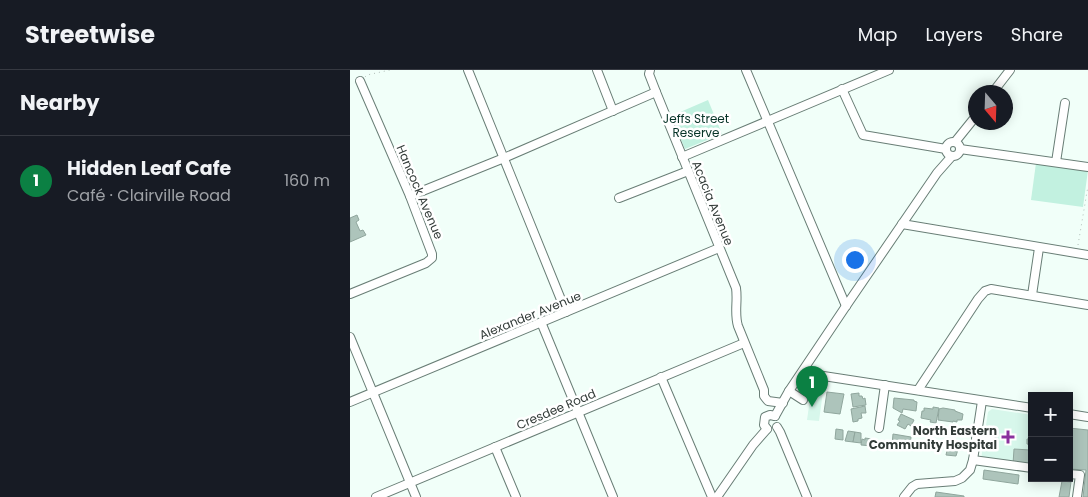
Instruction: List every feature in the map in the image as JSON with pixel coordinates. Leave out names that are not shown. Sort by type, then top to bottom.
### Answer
[{"type":"street","points":[[468,70],[566,312]]},
{"type":"street","points":[[596,70],[613,111]]},
{"type":"street","points":[[746,70],[846,306]]},
{"type":"street","points":[[682,157],[889,70]]},
{"type":"street","points":[[998,85],[1010,70]]},
{"type":"street","name":"Acacia Avenue","points":[[649,72],[736,288],[736,318],[744,343],[764,390],[765,398],[771,402],[783,402]]},
{"type":"street","name":"Hancock Avenue","points":[[350,294],[426,263],[432,258],[432,251],[410,196],[360,81]]},
{"type":"street","points":[[842,89],[862,135],[957,155],[958,146],[968,127]]},
{"type":"street","points":[[410,196],[504,158],[656,92]]},
{"type":"street","points":[[1056,162],[1065,103]]},
{"type":"street","points":[[775,416],[789,391],[937,173],[948,152],[948,144],[950,142],[958,146],[1088,167]]},
{"type":"street","points":[[619,198],[688,171]]},
{"type":"street","points":[[902,224],[1088,255]]},
{"type":"street","name":"Alexander Avenue","points":[[350,402],[719,248]]},
{"type":"street","points":[[1032,295],[1039,248]]},
{"type":"street","points":[[918,390],[981,294],[985,291],[991,290],[1032,295],[1088,304]]},
{"type":"street","points":[[540,322],[614,497]]},
{"type":"street","points":[[350,337],[416,497]]},
{"type":"street","name":"Cresdee Road","points":[[376,497],[744,343]]},
{"type":"street","points":[[804,370],[817,375],[1028,407]]},
{"type":"street","points":[[813,384],[817,375]]},
{"type":"street","points":[[661,377],[712,497]]},
{"type":"street","points":[[879,428],[885,385]]},
{"type":"street","points":[[789,391],[803,400]]},
{"type":"street","points":[[904,497],[917,484],[955,481],[962,478],[970,470],[982,401]]},
{"type":"street","points":[[770,415],[775,416],[779,423],[777,427],[772,430],[767,429],[764,425],[764,420],[770,415]]},
{"type":"street","points":[[1073,415],[1088,417]]},
{"type":"street","points":[[777,427],[807,497]]},
{"type":"street","points":[[717,497],[753,445],[767,429]]},
{"type":"street","points":[[976,439],[993,441]]},
{"type":"street","points":[[495,447],[516,497]]},
{"type":"street","points":[[973,460],[1028,467]]},
{"type":"street","points":[[1073,474],[1080,475],[1077,497]]},
{"type":"path","points":[[360,81],[367,75],[390,70]]},
{"type":"path","points":[[1076,253],[1088,186]]},
{"type":"shaded area","points":[[823,381],[819,421],[807,420],[811,392],[816,384]]},
{"type":"shaded area","name":"North Eastern Community Hospital","points":[[992,409],[1028,414],[1028,465],[981,459],[988,412]]},
{"type":"green space","name":"Jeffs Street Reserve","points":[[708,100],[722,134],[685,149],[671,116]]},
{"type":"green space","points":[[1036,163],[1088,170],[1083,207],[1031,200]]},
{"type":"building","points":[[357,215],[359,220],[356,222],[360,231],[363,230],[366,235],[350,242],[350,218]]},
{"type":"building","points":[[827,392],[844,394],[840,414],[824,412]]},
{"type":"building","points":[[859,393],[859,396],[862,396],[863,399],[865,398],[866,405],[853,407],[851,394]]},
{"type":"building","points":[[894,398],[914,400],[917,402],[916,411],[903,409],[902,413],[893,408]]},
{"type":"building","points":[[865,406],[866,413],[861,413],[862,418],[853,422],[851,409]]},
{"type":"building","points":[[933,407],[939,408],[936,423],[921,418],[924,408],[933,409]]},
{"type":"building","points":[[939,409],[955,410],[963,414],[962,420],[953,422],[938,420]]},
{"type":"building","points":[[901,414],[914,420],[911,426],[908,424],[905,429],[897,425]]},
{"type":"building","points":[[1073,428],[1088,430],[1088,497],[1083,497],[1086,470],[1073,469]]},
{"type":"building","points":[[836,429],[843,430],[843,440],[835,439]]},
{"type":"building","points":[[848,431],[855,432],[853,442],[845,441]]},
{"type":"building","points":[[855,432],[861,433],[861,443],[853,442]]},
{"type":"building","points":[[893,434],[911,437],[910,448],[892,445]]},
{"type":"building","points":[[865,438],[874,441],[873,446],[861,445],[862,439],[865,440]]},
{"type":"building","points":[[949,442],[958,443],[956,456],[946,455]]},
{"type":"building","points":[[1014,449],[1028,450],[1028,465],[1013,464]]},
{"type":"building","points":[[984,470],[1019,475],[1018,484],[983,479]]},
{"type":"building","points":[[1062,482],[1071,482],[1069,497],[1059,497]]},
{"type":"building","points":[[936,492],[964,496],[964,497],[935,497]]},
{"type":"place","name":"Hidden Leaf Cafe","points":[[812,407]]},
{"type":"place","name":"North Eastern Community Hospital","points":[[1008,437]]}]
